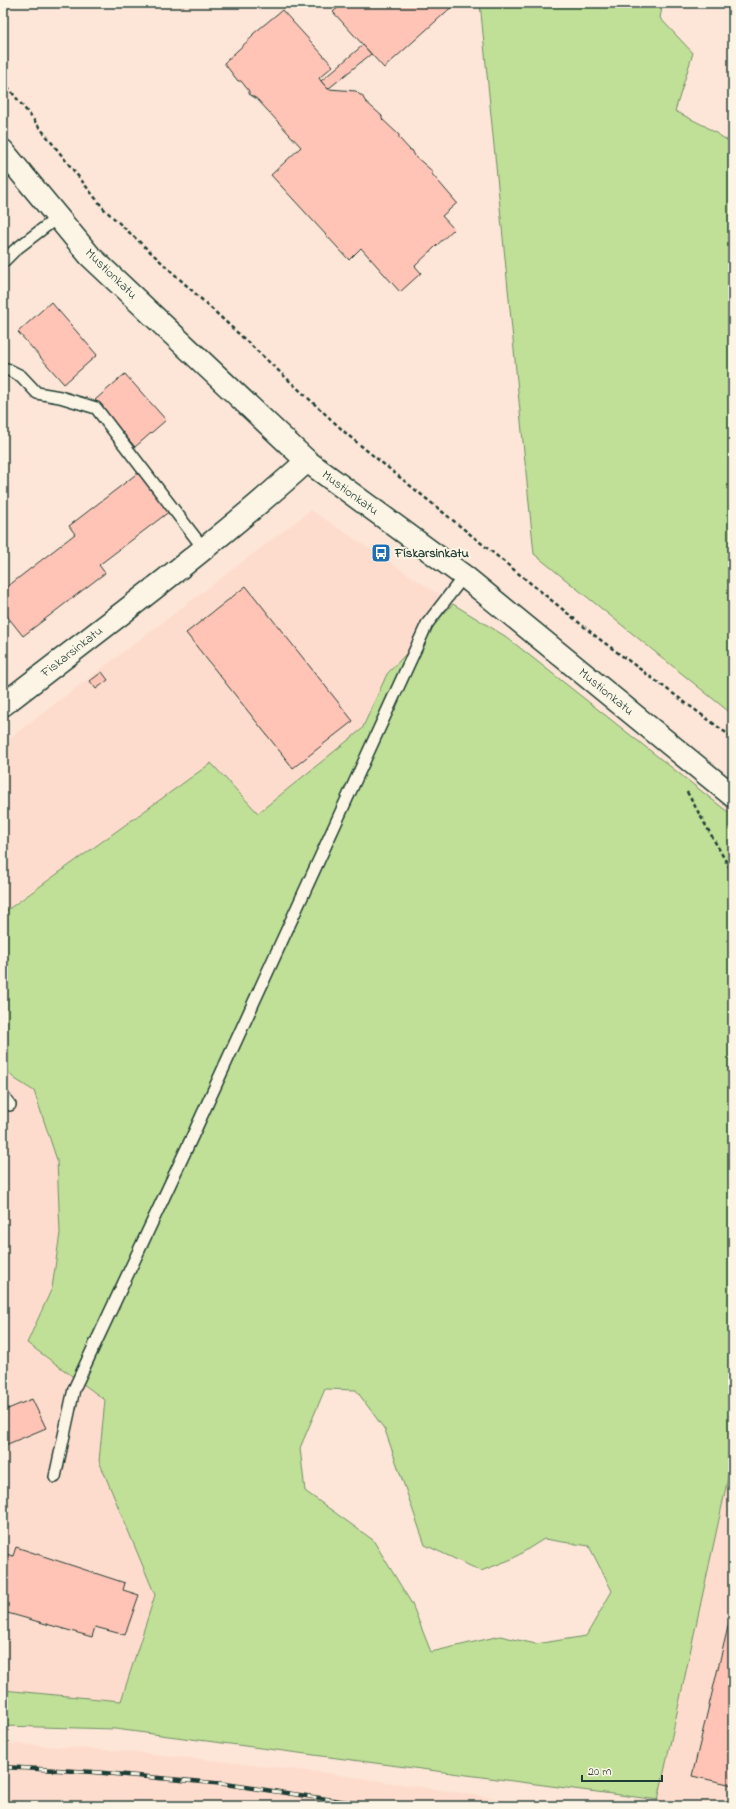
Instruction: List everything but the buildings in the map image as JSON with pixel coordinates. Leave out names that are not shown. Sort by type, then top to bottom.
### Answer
[{"type":"street","name":"Mustionkatu","points":[[3,151],[90,256],[307,461],[464,576],[733,796]]},
{"type":"street","name":"Fiskarsinkatu","points":[[3,705],[204,550],[250,513],[307,461]]},
{"type":"lane","points":[[3,262],[15,250],[58,216]]},
{"type":"lane","points":[[4,369],[20,376],[37,393],[60,397],[96,408],[204,550]]},
{"type":"lane","points":[[55,1477],[74,1389],[192,1137],[428,624],[464,576]]},
{"type":"lane","points":[[3,1096],[10,1105]]},
{"type":"path","points":[[3,81],[104,209],[349,436],[598,638],[733,738]]},
{"type":"path","points":[[684,786],[733,874]]},
{"type":"shaded area","points":[[311,510],[453,604],[387,674],[362,729],[258,813],[211,763],[3,913],[3,743]]},
{"type":"shaded area","points":[[3,1068],[15,1079],[34,1091],[57,1160],[60,1233],[52,1288],[27,1343],[105,1400],[99,1461],[155,1595],[121,1701],[3,1690]]},
{"type":"shaded area","points":[[733,1455],[733,1806],[658,1806],[658,1800]]},
{"type":"shaded area","points":[[3,1743],[136,1752],[327,1773],[548,1806],[3,1806]]},
{"type":"green space","points":[[480,3],[663,3],[660,18],[693,53],[675,111],[705,126],[733,144],[733,715],[534,554]]},
{"type":"green space","points":[[453,604],[505,636],[733,816],[733,1455],[658,1800],[115,1729],[3,1726],[3,1690],[121,1701],[155,1595],[99,1461],[105,1400],[27,1343],[52,1288],[60,1233],[57,1160],[34,1091],[15,1079],[3,1068],[3,913],[211,763],[258,813],[362,729],[387,674]],"holes":[[[325,1389],[356,1390],[385,1430],[425,1545],[481,1571],[512,1559],[544,1539],[589,1546],[612,1591],[586,1636],[536,1644],[500,1636],[431,1652],[412,1604],[373,1540],[305,1491],[300,1448]]]},
{"type":"railway","points":[[3,1767],[93,1772],[225,1784],[374,1806]]},
{"type":"place","name":"Fiskarsinkatu","points":[[381,553]]}]
